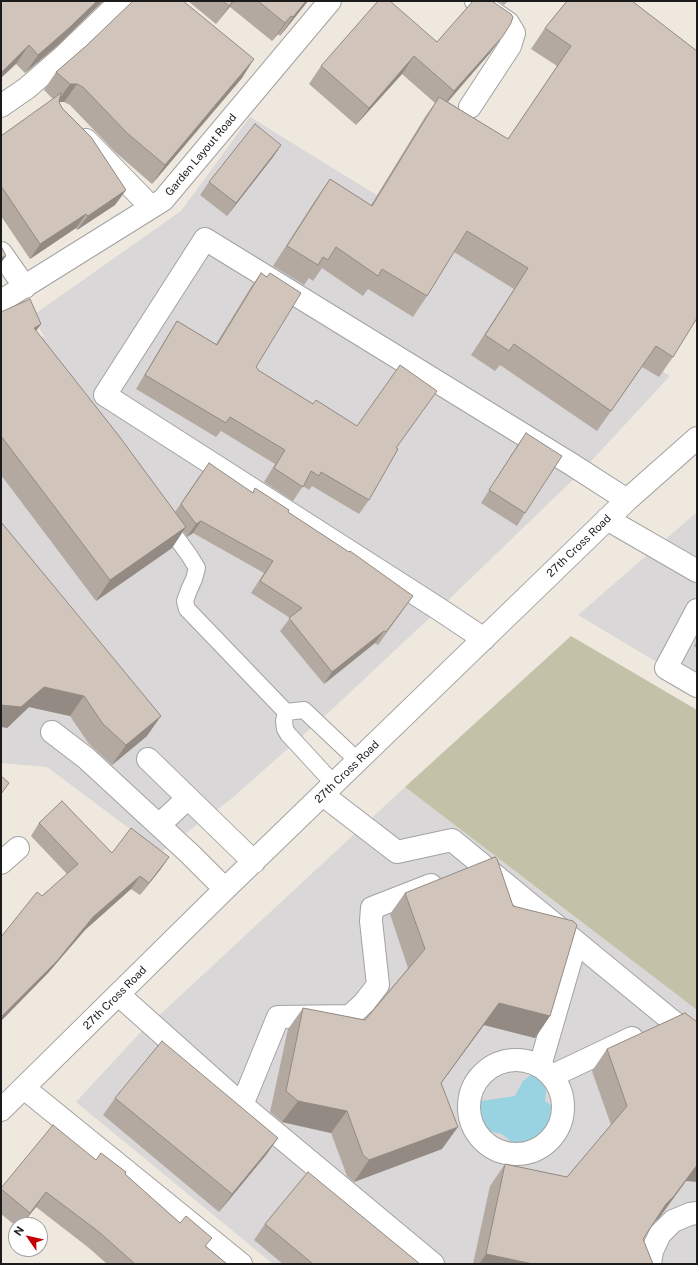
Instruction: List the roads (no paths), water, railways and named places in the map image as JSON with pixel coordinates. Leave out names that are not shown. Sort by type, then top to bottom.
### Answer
[{"type":"street","points":[[1,106],[26,88],[65,55],[121,1]]},
{"type":"street","name":"Garden Layout Road","points":[[1,301],[163,200],[330,1]]},
{"type":"street","points":[[470,107],[510,46],[514,33],[508,23],[476,1]]},
{"type":"street","points":[[246,65],[264,80]]},
{"type":"street","points":[[71,125],[151,207]]},
{"type":"street","points":[[484,639],[105,395],[205,239],[627,500]]},
{"type":"street","points":[[1,253],[25,287]]},
{"type":"street","name":"27th Cross Road","points":[[1,1110],[225,889],[607,519],[697,438]]},
{"type":"street","points":[[607,519],[697,571]]},
{"type":"street","points":[[697,610],[666,668],[697,686]]},
{"type":"street","points":[[52,732],[86,758],[159,825],[225,889]]},
{"type":"street","points":[[148,759],[254,862]]},
{"type":"street","points":[[328,790],[397,852],[452,840],[671,1020],[697,1039]]},
{"type":"street","points":[[159,825],[188,798]]},
{"type":"street","points":[[1,863],[18,848]]},
{"type":"street","points":[[242,1105],[278,1017],[350,1016],[364,1003],[378,985],[372,908],[482,865]]},
{"type":"street","points":[[546,1071],[576,942]]},
{"type":"street","points":[[119,995],[242,1105],[433,1264]]},
{"type":"street","points":[[546,1071],[560,1089],[563,1104],[562,1119],[556,1132],[546,1144],[532,1151],[518,1154],[502,1153],[489,1146],[478,1136],[470,1122],[468,1105],[472,1089],[480,1075],[493,1065],[508,1060],[525,1060],[546,1071],[671,1020]]},
{"type":"street","points":[[24,1088],[241,1264]]},
{"type":"street","points":[[650,1264],[652,1251],[660,1234],[673,1221],[690,1214],[697,1213]]},
{"type":"lane","points":[[157,511],[189,555],[196,568],[194,579],[185,601],[187,609],[286,712]]},
{"type":"lane","points":[[286,712],[304,710],[358,760]]},
{"type":"lane","points":[[286,712],[284,721],[285,729],[328,790]]},
{"type":"water","points":[[532,1074],[547,1078],[545,1101],[560,1112],[562,1121],[558,1128],[537,1147],[525,1153],[502,1134],[483,1130],[476,1116],[481,1101],[515,1096],[523,1081]]}]
